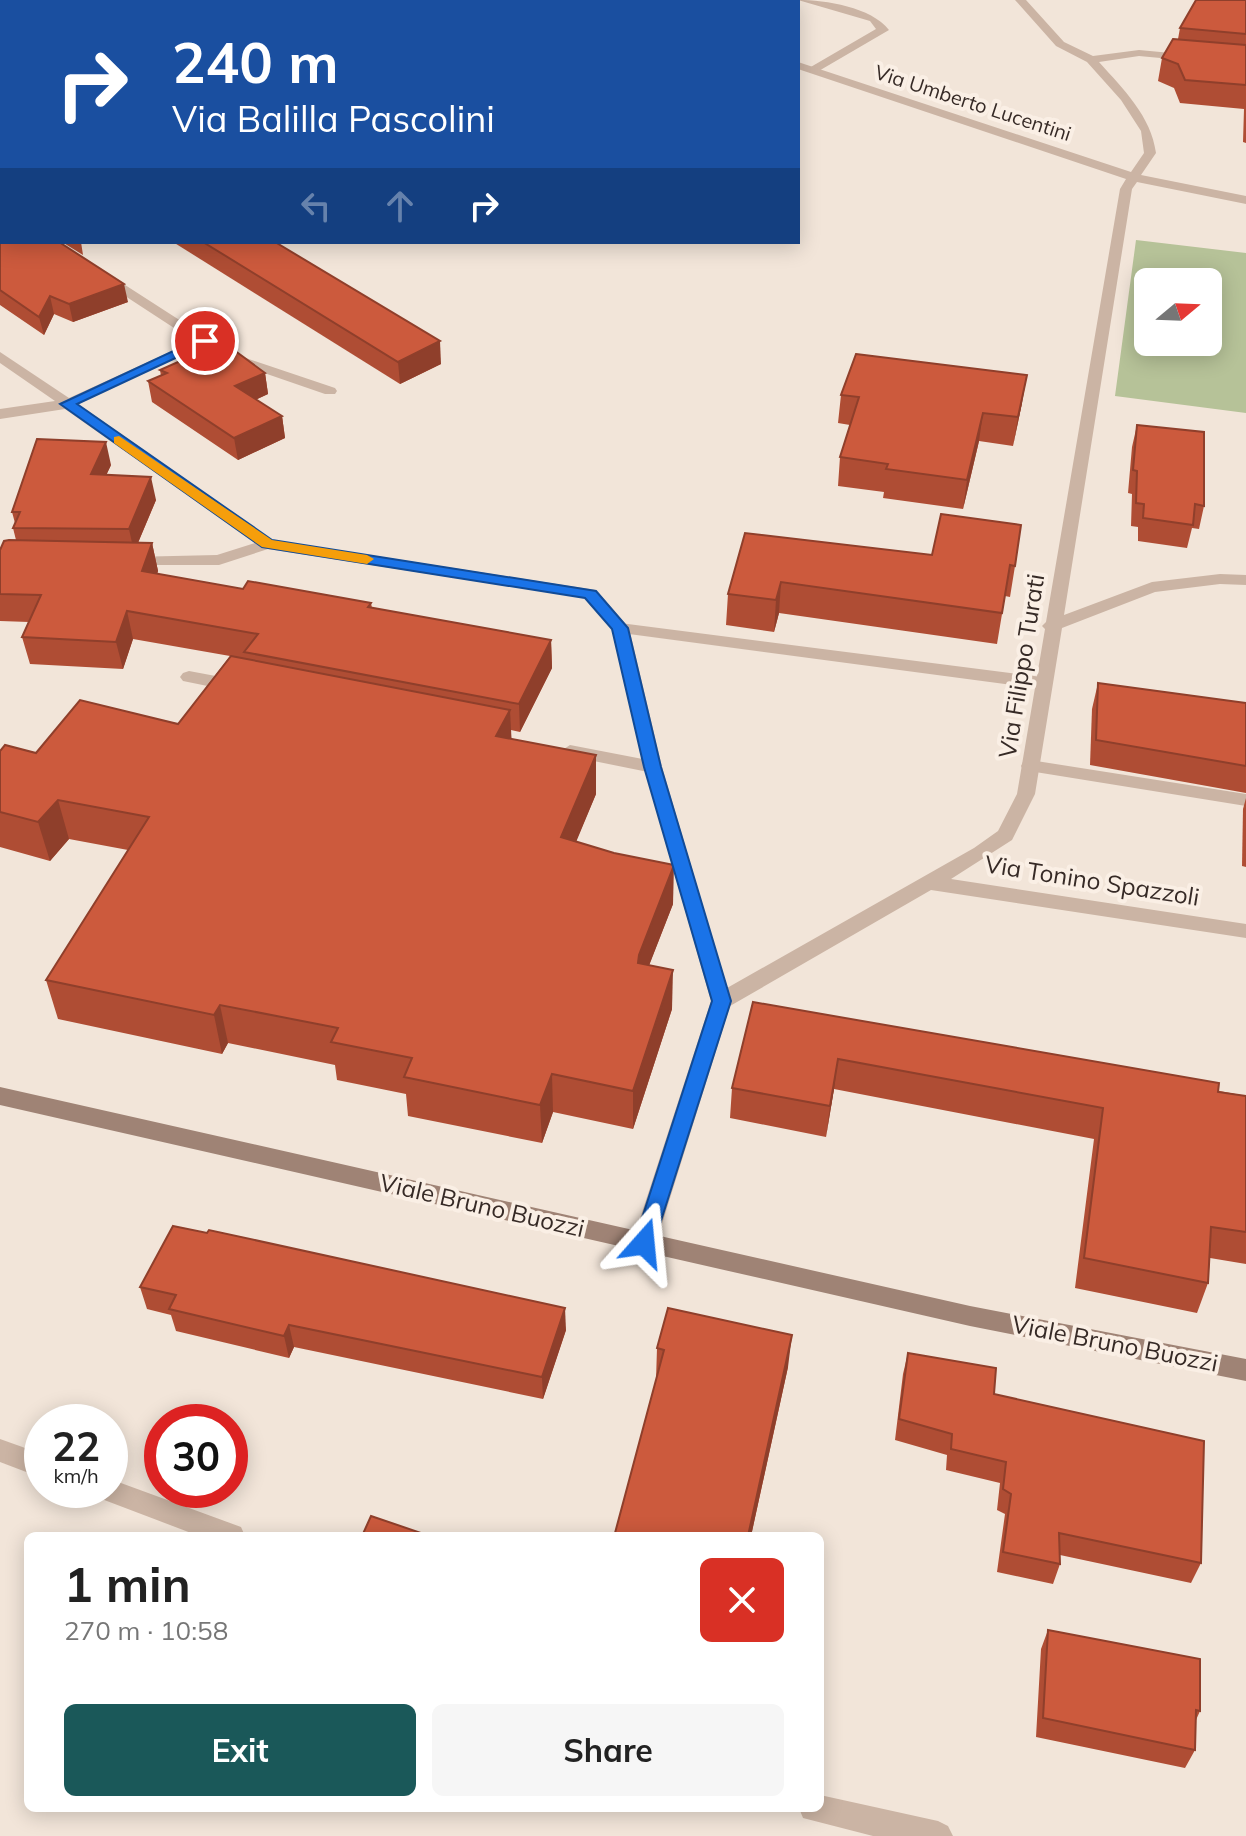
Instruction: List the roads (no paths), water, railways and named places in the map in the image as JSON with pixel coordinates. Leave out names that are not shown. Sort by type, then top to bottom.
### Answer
[{"type":"main road","name":"Viale Bruno Buozzi","points":[[0,1096],[970,1316],[1246,1370]]},
{"type":"street","points":[[803,0],[874,19],[883,30],[813,70]]},
{"type":"street","name":"Via Filippo Turati","points":[[721,1001],[930,883],[1005,835],[1026,794],[1051,626],[1126,189],[1150,153],[1147,131],[1125,98],[1091,60],[1060,44],[1020,0]]},
{"type":"street","points":[[1091,60],[1139,53],[1246,63]]},
{"type":"street","name":"Via Umberto Lucentini","points":[[800,66],[1135,178],[1246,200]]},
{"type":"street","points":[[87,267],[205,341],[258,368],[330,391]]},
{"type":"street","points":[[0,414],[67,404],[205,341]]},
{"type":"street","points":[[0,356],[267,544],[590,594],[620,628],[653,767],[721,1001],[644,1243]]},
{"type":"street","points":[[106,561],[219,560],[267,544]]},
{"type":"street","points":[[1051,626],[1152,587],[1220,579],[1246,580]]},
{"type":"street","points":[[620,628],[1042,683]]},
{"type":"street","points":[[189,677],[251,689]]},
{"type":"street","points":[[545,746],[653,767]]},
{"type":"street","points":[[1030,766],[1246,800]]},
{"type":"street","name":"Via Tonino Spazzoli","points":[[930,883],[1246,931]]},
{"type":"street","points":[[0,1450],[24,1459]]},
{"type":"street","points":[[128,1497],[221,1532]]},
{"type":"street","points":[[824,1810],[938,1836]]}]
